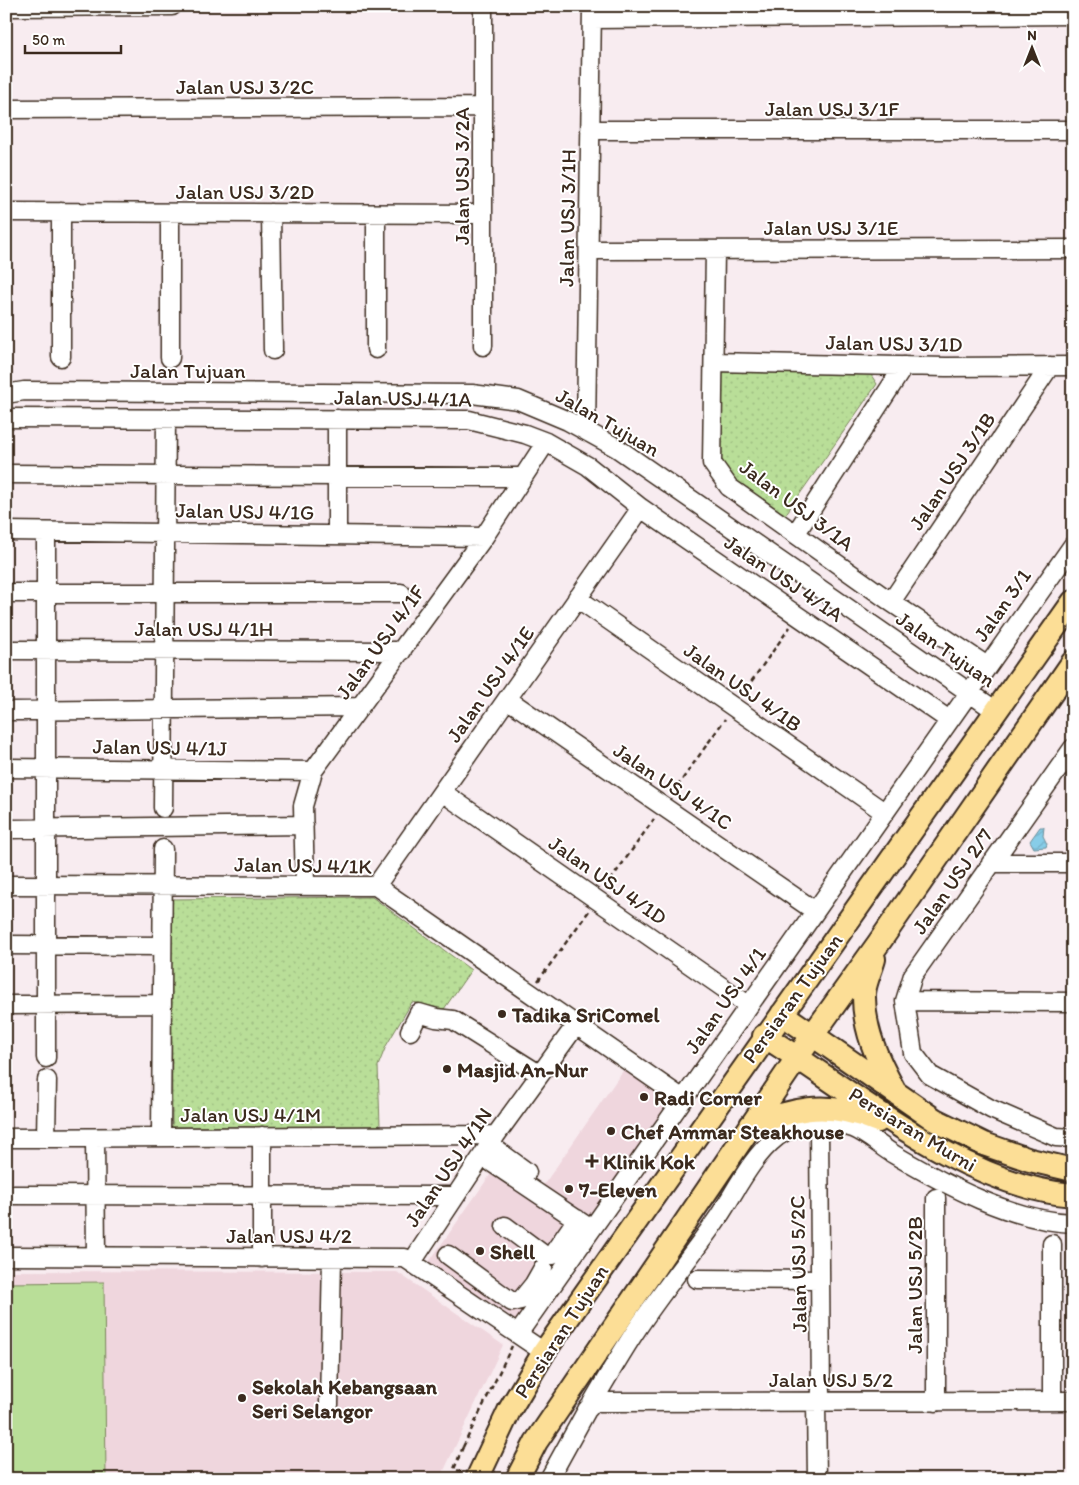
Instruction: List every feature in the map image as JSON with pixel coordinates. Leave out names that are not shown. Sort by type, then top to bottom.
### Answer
[{"type":"main road","name":"Persiaran Tujuan","points":[[477,1479],[509,1411],[544,1352],[764,1036],[782,1014],[1073,602]]},
{"type":"main road","name":"Persiaran Tujuan","points":[[517,1479],[536,1442],[751,1125],[1073,662]]},
{"type":"main road","points":[[878,944],[864,992],[866,1025],[877,1059],[896,1094]]},
{"type":"main road","name":"Persiaran Murni","points":[[782,1014],[935,1120],[984,1144],[1030,1160],[1073,1170]]},
{"type":"main road","name":"Persiaran Murni","points":[[764,1036],[918,1137],[952,1157],[996,1176],[1059,1194],[1073,1195]]},
{"type":"main road","points":[[751,1125],[786,1112],[820,1108],[854,1111],[918,1137]]},
{"type":"street","points":[[6,7],[172,6]]},
{"type":"street","name":"Jalan USJ 3/2A","points":[[483,6],[483,346]]},
{"type":"street","points":[[592,13],[1073,15]]},
{"type":"street","name":"Jalan USJ 3/1H","points":[[586,431],[592,13]]},
{"type":"street","name":"Jalan USJ 3/2C","points":[[6,109],[483,107]]},
{"type":"street","name":"Jalan USJ 3/1F","points":[[590,130],[1073,130]]},
{"type":"street","name":"Jalan USJ 3/2D","points":[[6,212],[483,214]]},
{"type":"street","points":[[61,212],[61,357]]},
{"type":"street","points":[[170,213],[170,358]]},
{"type":"street","points":[[271,213],[273,350]]},
{"type":"street","points":[[376,214],[376,349]]},
{"type":"street","name":"Jalan USJ 3/1E","points":[[589,250],[1073,249]]},
{"type":"street","name":"Jalan USJ 3/1A","points":[[715,250],[712,464],[729,487],[891,602],[987,666]]},
{"type":"street","name":"Jalan USJ 3/1D","points":[[714,362],[904,366],[1073,366]]},
{"type":"street","points":[[796,533],[904,366]]},
{"type":"street","name":"Jalan USJ 3/1B","points":[[891,602],[1050,366]]},
{"type":"street","name":"Jalan Tujuan","points":[[6,394],[24,391],[472,394],[518,400],[568,421],[616,448],[996,711]]},
{"type":"street","name":"Jalan USJ 4/1A","points":[[6,418],[470,420],[525,434],[546,442],[588,466],[641,508],[949,720]]},
{"type":"street","points":[[163,808],[166,418]]},
{"type":"street","points":[[337,419],[337,535]]},
{"type":"street","name":"Jalan USJ 4/1F","points":[[305,885],[303,806],[313,771],[484,537],[546,442]]},
{"type":"street","points":[[6,474],[523,477]]},
{"type":"street","name":"Jalan USJ 4/1E","points":[[376,886],[641,508]]},
{"type":"street","name":"Jalan USJ 4/1G","points":[[6,531],[484,537]]},
{"type":"street","points":[[46,532],[46,1058]]},
{"type":"street","name":"Jalan 3/1","points":[[968,692],[1073,545]]},
{"type":"street","points":[[6,593],[400,592]]},
{"type":"street","name":"Jalan USJ 4/1B","points":[[577,598],[884,812]]},
{"type":"street","name":"Jalan USJ 4/1H","points":[[6,650],[402,651]]},
{"type":"street","name":"Jalan USJ 4/1","points":[[518,1334],[540,1289],[683,1099],[968,692]]},
{"type":"street","name":"Jalan USJ 4/1C","points":[[507,699],[815,911]]},
{"type":"street","points":[[6,711],[360,707]]},
{"type":"street","name":"Jalan USJ 2/7","points":[[1073,748],[913,975],[905,1001],[914,1052],[930,1075],[991,1109],[1056,1137],[1073,1138]]},
{"type":"street","name":"Jalan USJ 4/1J","points":[[6,768],[313,771]]},
{"type":"street","name":"Jalan USJ 4/1D","points":[[442,792],[748,1006]]},
{"type":"street","points":[[6,829],[304,825]]},
{"type":"street","points":[[161,1137],[163,848]]},
{"type":"street","points":[[991,863],[1073,863]]},
{"type":"street","name":"Jalan USJ 4/1K","points":[[6,885],[376,886],[683,1099]]},
{"type":"street","points":[[6,945],[162,946]]},
{"type":"street","points":[[905,1001],[1073,1002]]},
{"type":"street","points":[[6,1005],[162,1004]]},
{"type":"street","points":[[410,1031],[419,1013],[452,1020],[539,1074]]},
{"type":"street","name":"Jalan USJ 4/1N","points":[[412,1262],[489,1146],[576,1025]]},
{"type":"street","points":[[46,1138],[47,1080]]},
{"type":"street","points":[[549,1479],[634,1332],[715,1222],[756,1161],[777,1136],[793,1129],[819,1125],[838,1124],[854,1128],[890,1152],[940,1181],[1011,1210],[1054,1222],[1073,1223]]},
{"type":"street","name":"Jalan USJ 5/2C","points":[[817,1479],[820,1280],[819,1125]]},
{"type":"street","points":[[262,1136],[262,1258]]},
{"type":"street","name":"Jalan USJ 4/1M","points":[[6,1138],[262,1136],[489,1146]]},
{"type":"street","points":[[95,1138],[96,1256]]},
{"type":"street","points":[[489,1146],[588,1224],[552,1255],[544,1255],[505,1226]]},
{"type":"street","points":[[6,1195],[455,1196]]},
{"type":"street","name":"Jalan USJ 5/2B","points":[[936,1198],[936,1402]]},
{"type":"street","points":[[1052,1244],[1052,1401]]},
{"type":"street","points":[[448,1255],[512,1302],[521,1300],[540,1289],[543,1268]]},
{"type":"street","name":"Jalan USJ 4/2","points":[[6,1256],[405,1258],[544,1352]]},
{"type":"street","points":[[329,1405],[332,1258]]},
{"type":"street","points":[[697,1279],[820,1280]]},
{"type":"street","name":"Jalan USJ 5/2","points":[[591,1404],[1073,1401]]},
{"type":"path","points":[[477,1479],[454,1469],[518,1334]]},
{"type":"shaded area","points":[[627,1065],[675,1100],[519,1322],[429,1262],[495,1168],[536,1196]]},
{"type":"shaded area","name":"Sekolah Kebangsaan Seri Selangor","points":[[6,1271],[397,1272],[503,1345],[440,1479],[6,1479]]},
{"type":"green space","points":[[720,372],[869,372],[877,384],[783,518],[735,483],[717,460]]},
{"type":"green space","points":[[372,897],[471,970],[444,1009],[412,1002],[386,1046],[378,1066],[380,1126],[172,1127],[171,899]]},
{"type":"green space","points":[[104,1282],[106,1479],[6,1479],[6,1283]]},
{"type":"water","points":[[1040,827],[1044,827],[1043,836],[1047,844],[1046,847],[1034,848],[1030,841]]},
{"type":"place","name":"Tadika SriComel","points":[[502,1014]]},
{"type":"place","name":"Masjid An-Nur","points":[[447,1069]]},
{"type":"place","name":"Radi Corner","points":[[644,1097]]},
{"type":"place","name":"Chef Ammar Steakhouse","points":[[611,1131]]},
{"type":"place","name":"Klinik Kok","points":[[592,1161]]},
{"type":"place","name":"7-Eleven","points":[[569,1189]]},
{"type":"place","name":"Shell","points":[[480,1251]]},
{"type":"place","name":"Sekolah Kebangsaan Seri Selangor","points":[[242,1398]]}]
